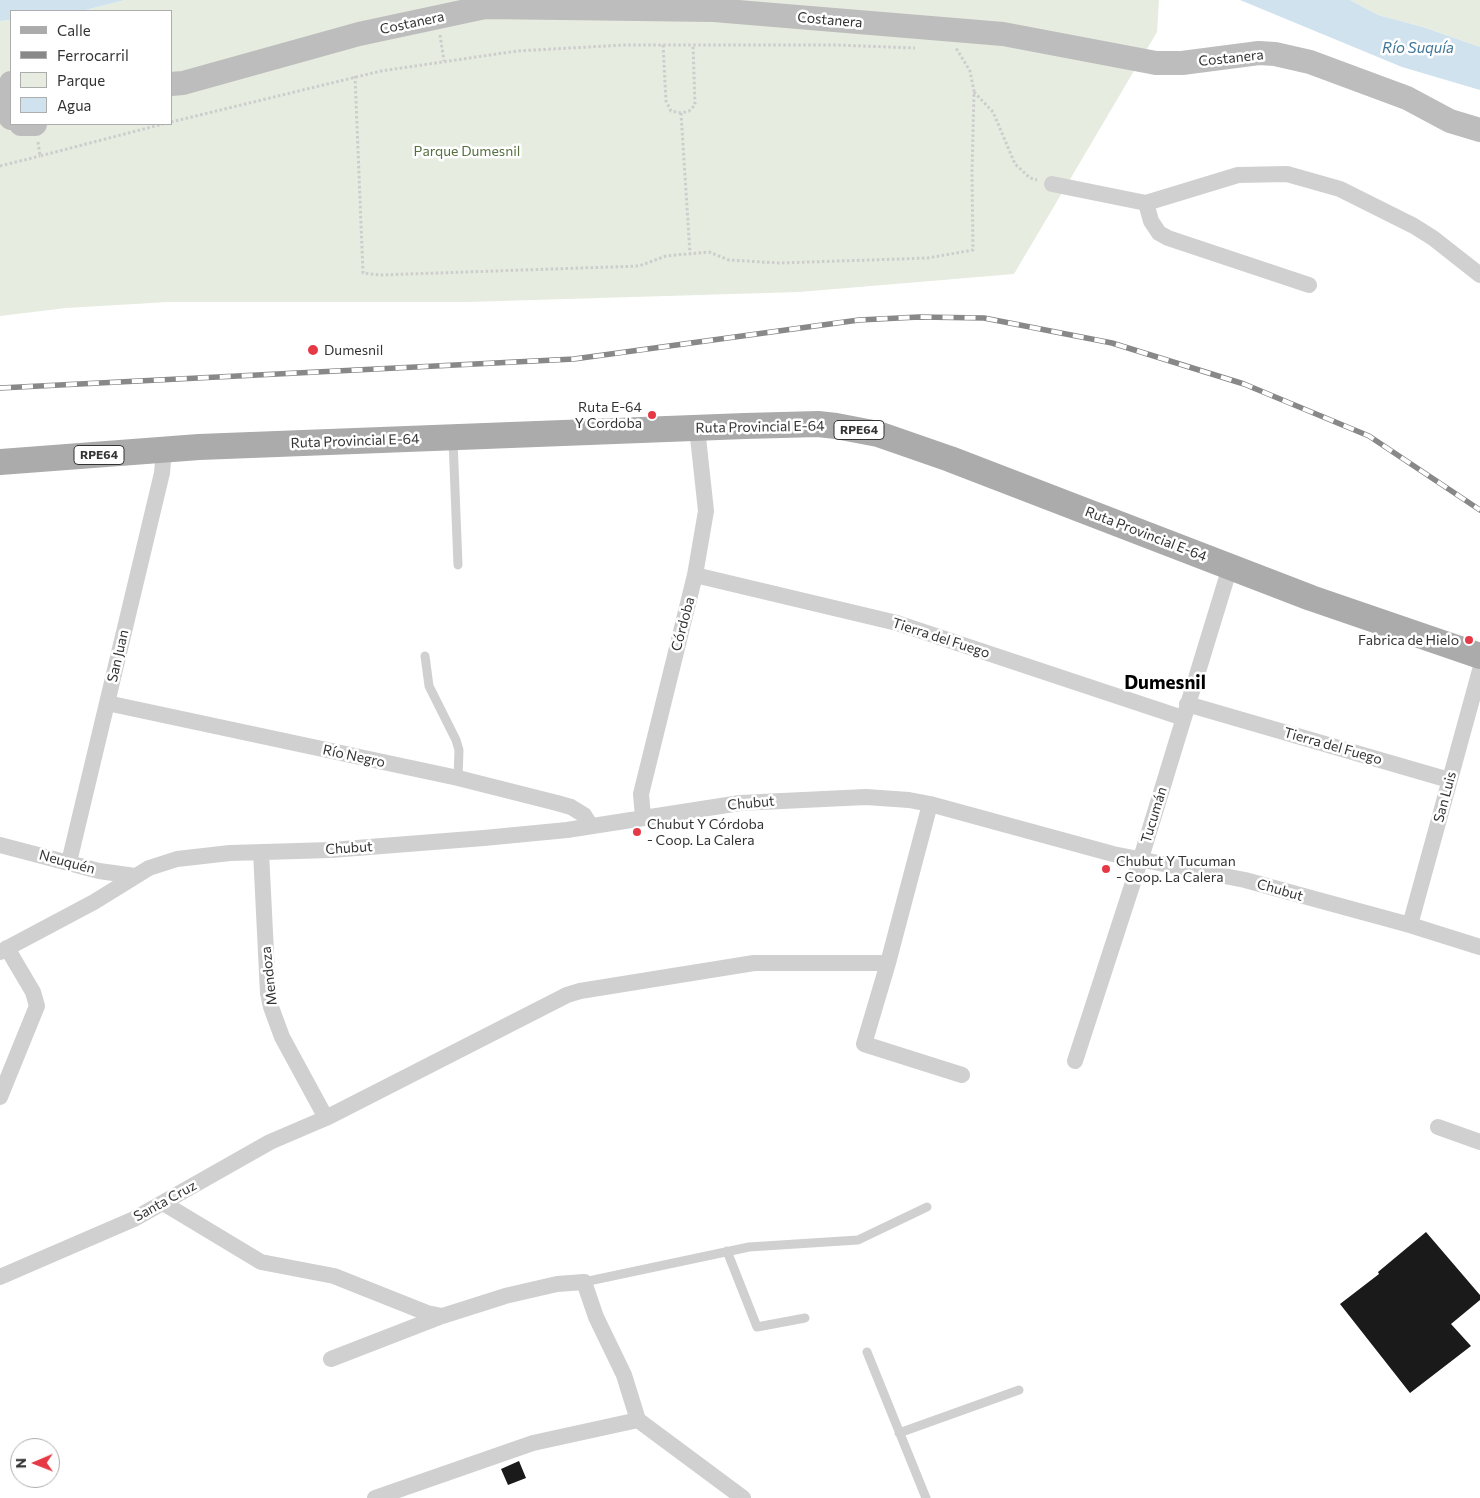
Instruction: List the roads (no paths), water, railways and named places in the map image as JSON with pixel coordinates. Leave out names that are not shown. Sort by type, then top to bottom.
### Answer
[{"type":"main road","name":"Ruta Provincial E-64","points":[[0,462],[164,449],[818,424],[878,434],[1000,478],[1311,598],[1480,656]]},
{"type":"street","name":"Costanera","points":[[172,84],[192,81],[359,34],[484,7],[714,10],[1002,34],[1156,64],[1182,63],[1259,53],[1275,54],[1310,62],[1407,98],[1450,121],[1480,130]]},
{"type":"street","points":[[1052,184],[1146,203],[1238,175],[1287,174],[1340,190],[1414,226],[1480,274]]},
{"type":"street","points":[[1146,203],[1151,221],[1159,233],[1168,238],[1309,285]]},
{"type":"street","name":"Córdoba","points":[[642,817],[641,794],[696,575],[706,511],[697,428]]},
{"type":"street","name":"San Juan","points":[[69,862],[162,473],[164,449]]},
{"type":"street","name":"Tucumán","points":[[1075,1061],[1141,858],[1230,567]]},
{"type":"street","name":"Tierra del Fuego","points":[[696,575],[806,599],[896,623],[1185,711],[1450,780]]},
{"type":"street","name":"San Luis","points":[[1410,925],[1480,670]]},
{"type":"street","name":"Río Negro","points":[[107,703],[458,778],[571,807],[584,814],[591,826]]},
{"type":"street","name":"Chubut","points":[[3,950],[94,902],[149,868],[177,859],[230,853],[363,848],[484,838],[591,826],[740,803],[803,798],[891,798],[930,804],[1113,854],[1245,880],[1410,925],[1480,947]]},
{"type":"street","points":[[930,804],[888,963],[864,1044],[962,1075]]},
{"type":"street","name":"Neuquén","points":[[0,845],[99,871],[135,876]]},
{"type":"street","name":"Mendoza","points":[[261,852],[270,1007],[282,1037],[326,1118]]},
{"type":"street","points":[[0,1096],[37,1006],[33,992],[3,950]]},
{"type":"street","name":"Santa Cruz","points":[[0,1276],[134,1218],[270,1142],[326,1118],[554,1000],[580,991],[754,963],[888,963]]},
{"type":"street","points":[[1438,1127],[1480,1142]]},
{"type":"street","points":[[163,1203],[261,1262],[334,1276],[427,1313],[442,1316]]},
{"type":"street","points":[[331,1359],[442,1316],[529,1290],[584,1282],[596,1317],[624,1374],[638,1420],[743,1498]]},
{"type":"street","points":[[375,1498],[533,1443],[638,1420]]},
{"type":"lane","points":[[453,438],[458,565]]},
{"type":"lane","points":[[425,656],[429,686],[459,750],[458,778]]},
{"type":"lane","points":[[584,1282],[749,1247],[858,1240],[928,1207]]},
{"type":"lane","points":[[727,1251],[757,1327],[804,1318]]},
{"type":"lane","points":[[867,1352],[926,1498]]},
{"type":"lane","points":[[899,1433],[1019,1390]]},
{"type":"water","points":[[0,0],[125,0],[86,10],[10,10],[10,20],[0,21]]},
{"type":"water","name":"Río Suquía","points":[[1240,0],[1350,0],[1378,15],[1423,27],[1480,47],[1480,90],[1402,67]]},
{"type":"railway","points":[[0,388],[574,359],[859,320],[919,317],[984,318],[1112,343],[1244,384],[1369,436],[1480,510]]},
{"type":"place","name":"Dumesnil","points":[[313,350]]},
{"type":"place","name":"Ruta E-64 Y Cordoba","points":[[652,415]]},
{"type":"place","name":"Fabrica de Hielo","points":[[1469,640]]},
{"type":"place","name":"Chubut Y Córdoba - Coop. La Calera","points":[[637,832]]},
{"type":"place","name":"Chubut Y Tucuman - Coop. La Calera","points":[[1106,869]]},
{"type":"district","name":"Dumesnil","points":[[1165,683]]},
{"type":"park label","name":"Parque Dumesnil","points":[[467,151]]}]
